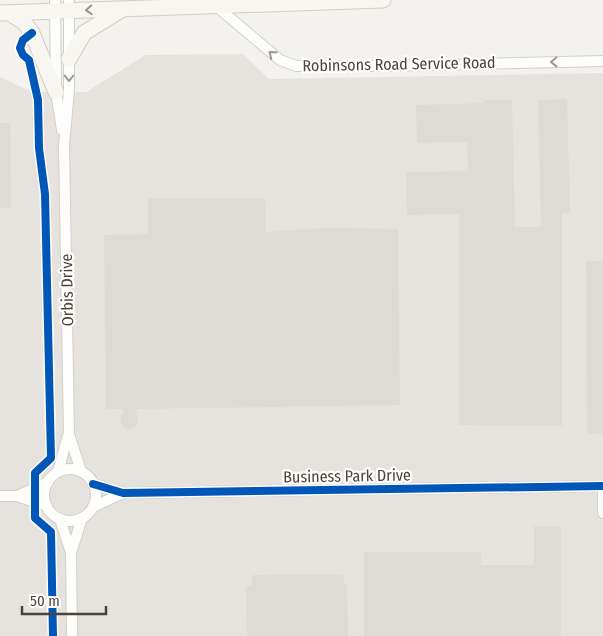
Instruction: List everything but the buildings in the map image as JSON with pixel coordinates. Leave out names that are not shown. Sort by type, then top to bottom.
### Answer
[{"type":"main road","points":[[4,13],[62,6],[123,10],[383,0]]},
{"type":"main road","points":[[69,59],[84,33],[123,10]]},
{"type":"main road","points":[[4,13],[24,22],[32,34],[56,92]]},
{"type":"street","name":"Orbis Drive","points":[[62,6],[69,59],[69,90],[64,146],[69,434],[81,471]]},
{"type":"street","name":"Orbis Drive","points":[[62,6],[56,92],[64,146]]},
{"type":"street","name":"Robinsons Road Service Road","points":[[216,6],[275,57],[296,66],[603,61]]},
{"type":"street","name":"Orbis Drive","points":[[58,472],[69,434]]},
{"type":"street","points":[[17,496],[48,482],[58,472],[66,469],[81,471],[88,476],[96,491],[93,507],[82,518],[71,553]]},
{"type":"street","points":[[48,482],[44,498],[54,516],[67,521],[82,518]]},
{"type":"street","name":"Business Park Drive","points":[[93,484],[123,494],[603,486]]},
{"type":"street","points":[[603,486],[603,513]]},
{"type":"street","name":"Business Park Drive","points":[[93,507],[123,494]]},
{"type":"street","points":[[0,496],[17,496],[47,506]]},
{"type":"street","points":[[60,519],[71,553],[72,636]]},
{"type":"shaded area","points":[[243,54],[269,79],[603,73],[603,636],[0,636],[0,77],[32,92],[86,92],[146,55]]},
{"type":"shaded area","points":[[398,82],[400,207],[392,208],[392,212],[380,212],[379,220],[275,221],[275,192],[216,193],[216,185],[198,185],[198,194],[98,195],[97,177],[102,174],[93,173],[92,96],[109,95],[109,87]]},
{"type":"cycle path","points":[[32,33],[23,40],[20,48],[23,55],[29,60],[38,100],[39,148],[45,194],[51,458],[35,473],[35,518],[51,532],[53,636]]},
{"type":"cycle path","points":[[93,484],[123,493],[603,486]]}]
